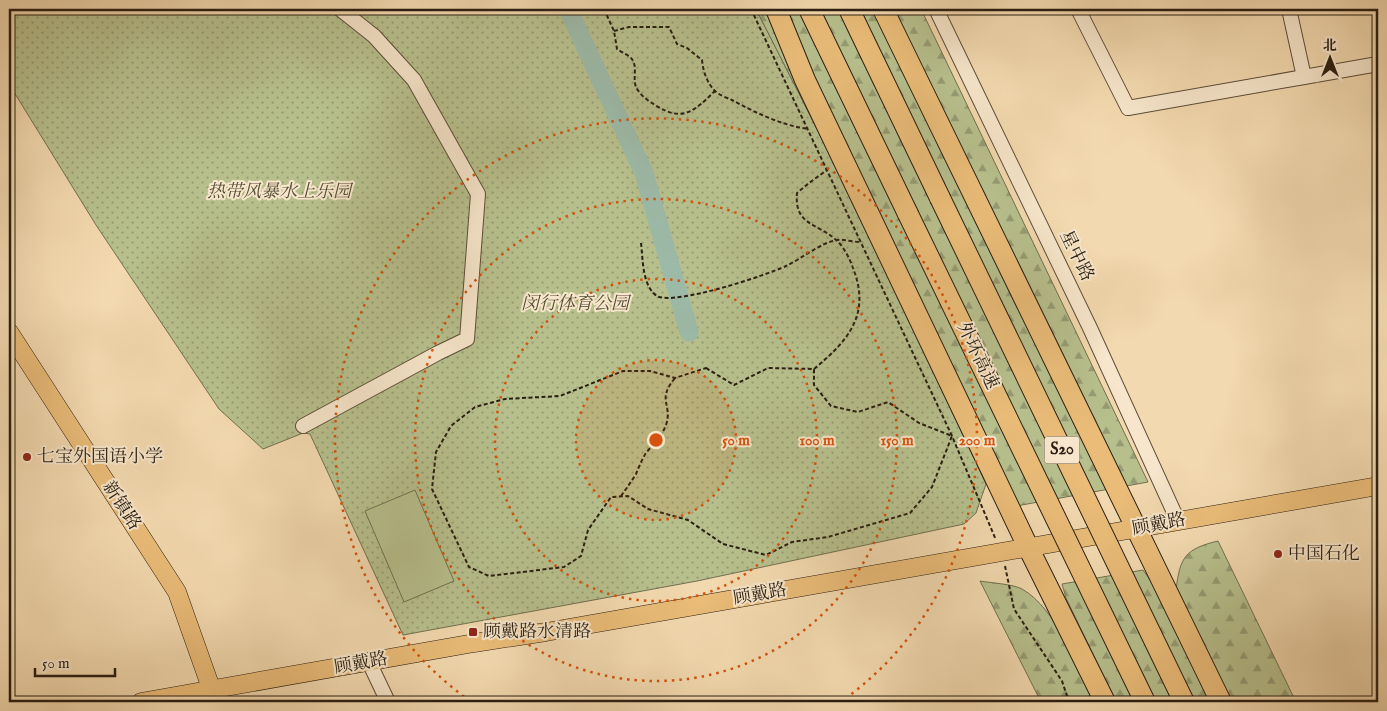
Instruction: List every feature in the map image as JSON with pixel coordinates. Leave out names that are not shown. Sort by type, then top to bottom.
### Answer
[{"type":"highway","points":[[776,9],[804,80],[1105,702]]},
{"type":"highway","name":"外环高速","points":[[809,9],[1144,702]]},
{"type":"highway","name":"外环高速","points":[[849,9],[1184,702]]},
{"type":"highway","points":[[883,9],[1221,702]]},
{"type":"main road","name":"新镇路","points":[[9,332],[177,592],[214,698]]},
{"type":"main road","name":"顾戴路","points":[[141,702],[214,698],[369,662],[1030,549],[1378,486]]},
{"type":"street","points":[[303,426],[438,353],[468,339],[478,194],[414,80],[374,36],[340,9]]},
{"type":"street","name":"星中路","points":[[936,9],[1090,328],[1178,521]]},
{"type":"street","points":[[1078,9],[1128,108],[1378,64]]},
{"type":"street","points":[[1289,9],[1304,77]]},
{"type":"street","points":[[369,662],[388,702]]},
{"type":"path","points":[[604,9],[614,30],[617,49],[630,58],[635,65],[634,80],[636,89],[648,100],[674,115],[688,113],[715,92]]},
{"type":"path","points":[[751,9],[952,436],[1002,553],[1014,609],[1062,681],[1069,702]]},
{"type":"path","points":[[614,30],[629,27],[669,27],[675,36],[677,44],[687,48],[702,60],[703,72],[715,92],[745,108],[774,120],[808,129]]},
{"type":"path","points":[[621,496],[635,475],[646,453],[660,438],[667,423],[668,410],[665,396],[667,388],[675,378],[706,368],[734,385],[768,368],[814,369],[831,355],[848,334],[856,320],[861,303],[859,284],[852,264],[837,240],[809,224],[799,213],[796,204],[797,194],[827,170]]},
{"type":"path","points":[[641,243],[644,272],[648,286],[656,296],[665,299],[696,295],[775,271],[837,240],[860,242]]},
{"type":"path","points":[[814,369],[814,385],[831,406],[858,412],[888,402],[919,423],[952,436]]},
{"type":"path","points":[[675,378],[650,371],[623,371],[560,396],[504,399],[475,407],[451,426],[436,452],[432,489],[469,567],[489,576],[564,567],[581,556],[588,530],[610,497],[621,496],[628,496],[648,509],[688,520],[723,544],[766,555],[792,542],[828,537],[910,513],[932,487],[952,436]]},
{"type":"green space","name":"闵行体育公园","points":[[9,9],[756,9],[848,190],[986,484],[976,513],[964,524],[697,581],[403,635],[310,434],[303,433],[263,449],[219,409],[96,225],[9,84]]},
{"type":"green space","points":[[756,9],[921,9],[1148,482],[1000,509],[848,190]]},
{"type":"green space","points":[[415,490],[454,581],[404,602],[365,511]]},
{"type":"green space","points":[[1218,541],[1296,702],[1230,702],[1176,590],[1182,562],[1186,556],[1198,547]]},
{"type":"green space","points":[[1143,570],[1153,584],[1210,702],[1116,702],[1066,598],[1062,584]]},
{"type":"green space","points":[[980,581],[1018,587],[1034,598],[1056,624],[1095,702],[1041,702]]},
{"type":"waterway","points":[[568,9],[644,173],[689,332]]},
{"type":"place","name":"七宝外国语小学","points":[[27,457]]},
{"type":"place","name":"中国石化","points":[[1278,554]]},
{"type":"place","name":"顾戴路水清路","points":[[473,632]]},
{"type":"park label","name":"热带风暴水上乐园","points":[[279,192]]}]
